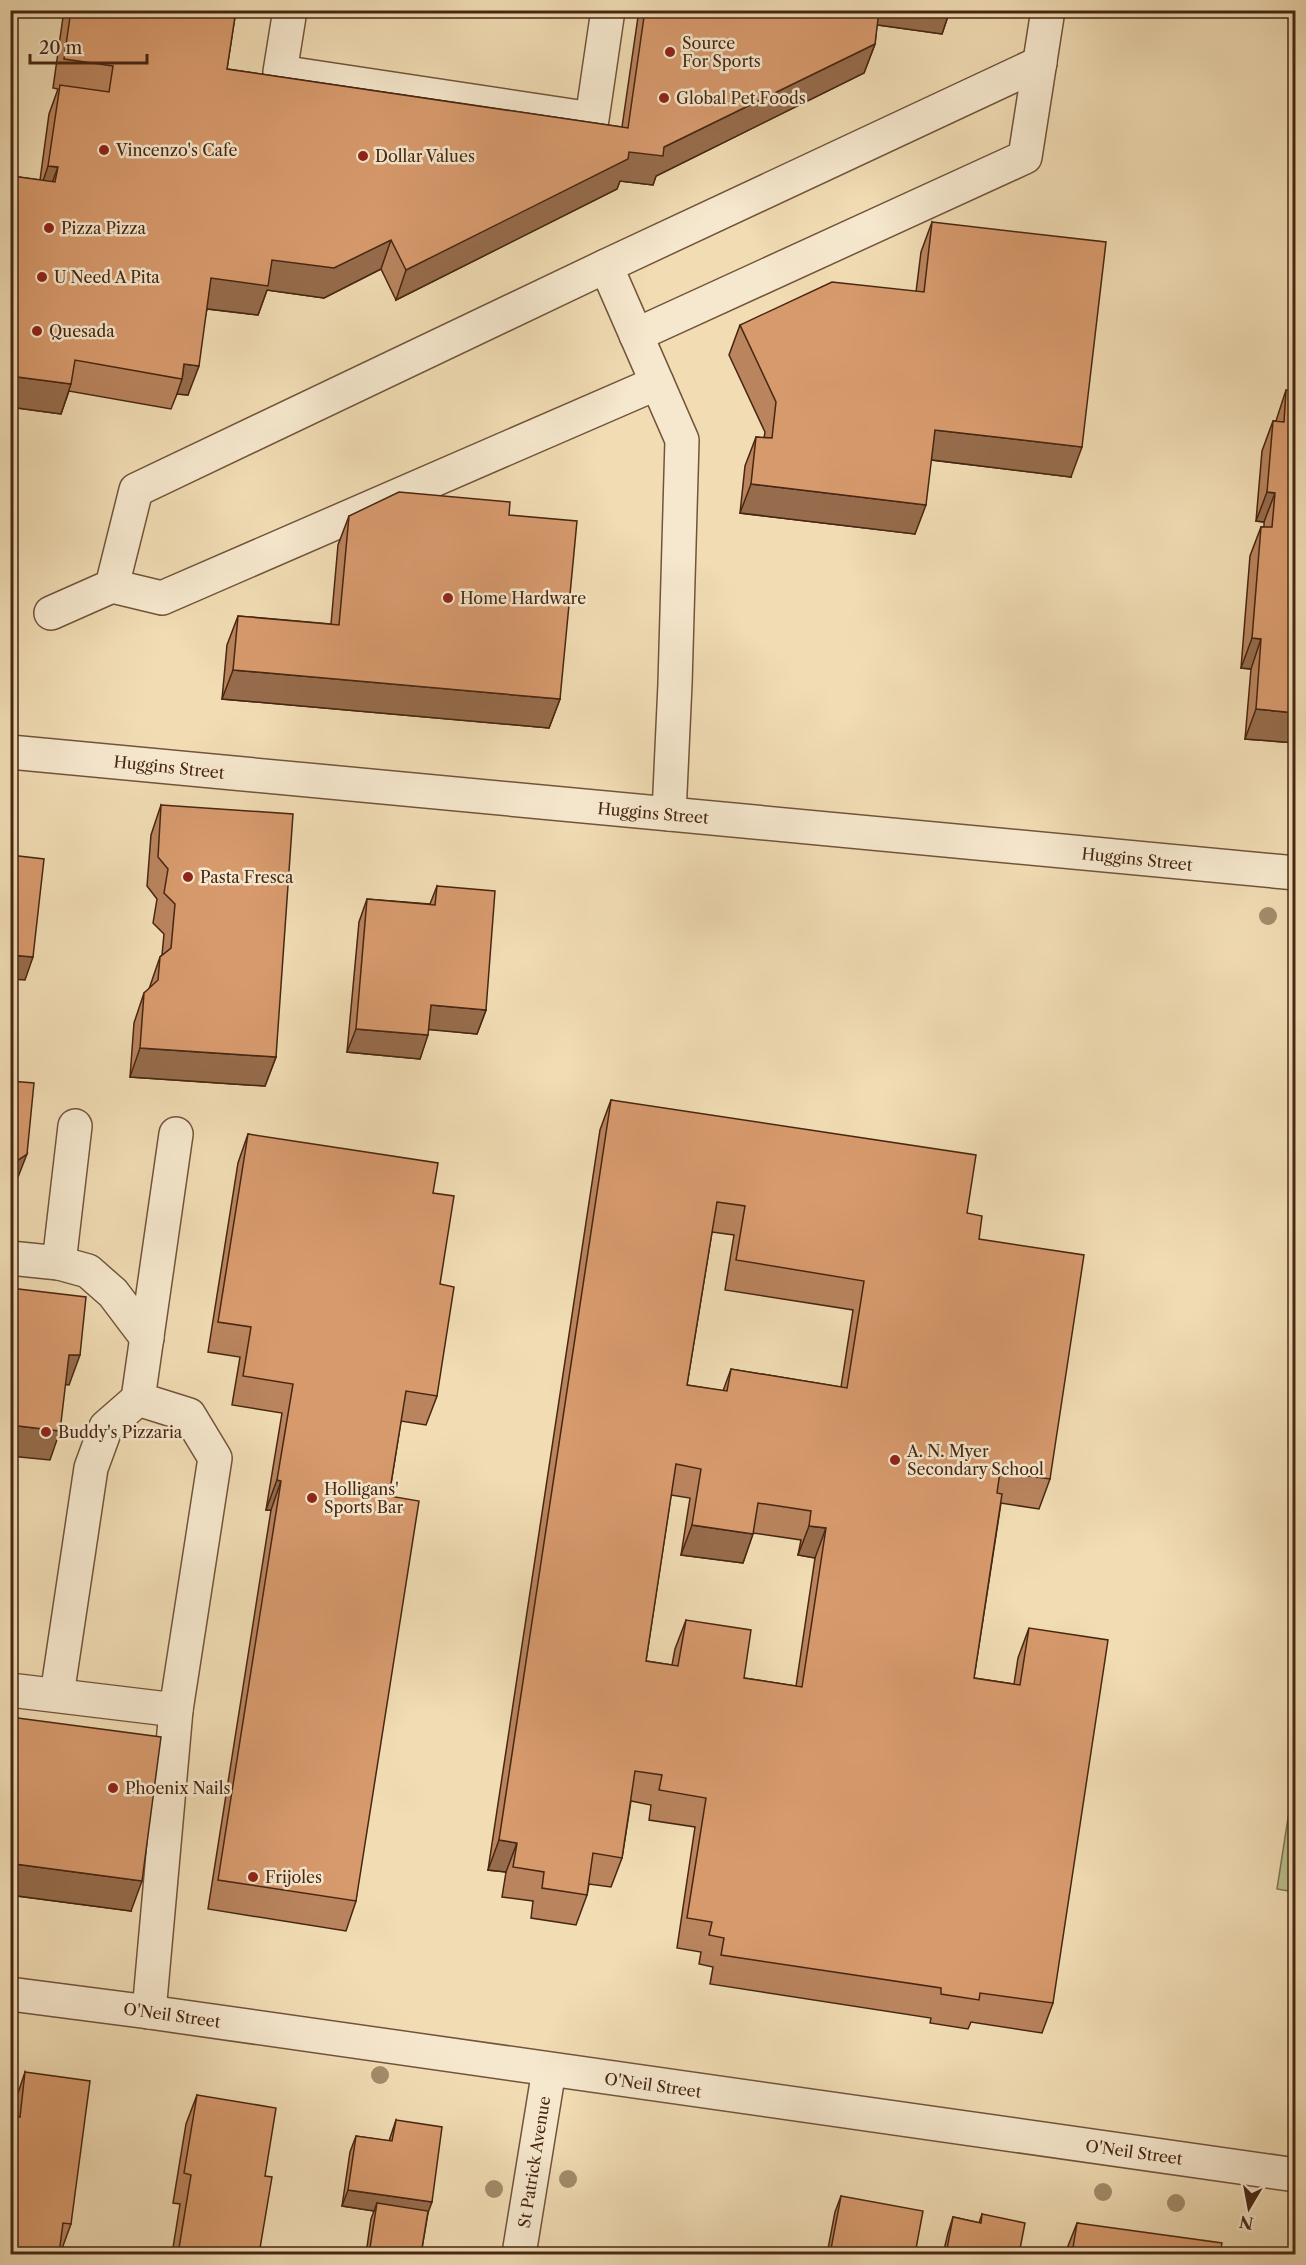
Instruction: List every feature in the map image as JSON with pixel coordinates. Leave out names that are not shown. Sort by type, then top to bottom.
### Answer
[{"type":"street","points":[[291,10],[280,72],[592,119],[608,10]]},
{"type":"street","points":[[636,335],[1025,157],[1048,10]]},
{"type":"street","points":[[112,586],[136,490],[606,266],[1040,63]]},
{"type":"street","points":[[606,266],[682,440],[669,814]]},
{"type":"street","points":[[51,613],[112,586],[162,598],[657,383]]},
{"type":"street","name":"Huggins Street","points":[[10,752],[1296,873]]},
{"type":"street","points":[[59,1263],[75,1126]]},
{"type":"street","points":[[57,1695],[91,1468],[106,1427],[138,1399],[176,1134]]},
{"type":"street","points":[[10,1258],[59,1263],[88,1271],[112,1293],[147,1338]]},
{"type":"street","points":[[138,1399],[189,1415],[215,1458],[176,1710],[149,2012]]},
{"type":"street","points":[[10,1690],[176,1710]]},
{"type":"street","name":"O'Neil Street","points":[[10,1994],[1296,2175]]},
{"type":"street","name":"St Patrick Avenue","points":[[519,2254],[549,2070]]},
{"type":"green space","points":[[1295,1773],[1296,1895],[1294,1892],[1277,1889]]},
{"type":"building","points":[[71,10],[236,10],[227,69],[628,128],[645,10],[879,10],[875,44],[664,147],[663,156],[629,152],[628,159],[406,270],[391,240],[334,268],[272,260],[268,286],[211,278],[199,366],[184,364],[182,379],[75,360],[71,384],[10,376],[10,188],[12,176],[55,182],[58,167],[48,166],[60,85],[109,92],[113,66],[64,59]]},
{"type":"building","points":[[932,222],[1106,242],[1082,447],[935,430],[926,505],[751,484],[756,437],[772,438],[776,402],[740,325],[832,282],[924,292]]},
{"type":"building","points":[[1286,390],[1296,391],[1296,713],[1256,709],[1261,639],[1252,638],[1261,527],[1272,527],[1275,493],[1267,492],[1273,421],[1284,422]]},
{"type":"building","name":"Home Hardware","points":[[399,492],[510,502],[509,515],[577,521],[560,699],[233,670],[238,616],[339,625],[349,516]]},
{"type":"building","points":[[161,805],[293,814],[276,1057],[140,1048],[144,993],[158,980],[160,957],[171,948],[175,904],[164,893],[168,869],[158,857]]},
{"type":"building","points":[[10,855],[44,859],[33,957],[10,955]]},
{"type":"building","points":[[437,886],[495,891],[486,1010],[431,1005],[428,1035],[356,1029],[367,899],[435,905]]},
{"type":"building","points":[[10,1081],[34,1083],[27,1154],[14,1163],[13,1173],[10,1172]]},
{"type":"building","points":[[611,1100],[976,1155],[967,1213],[982,1216],[979,1239],[1084,1255],[1050,1479],[1000,1472],[997,1493],[1002,1494],[974,1678],[1020,1685],[1029,1628],[1108,1640],[1053,2003],[980,1993],[979,2000],[941,1994],[941,1988],[721,1955],[724,1938],[709,1935],[712,1922],[687,1918],[706,1798],[659,1790],[662,1775],[635,1771],[622,1858],[593,1853],[587,1895],[542,1888],[544,1872],[513,1867],[517,1843],[499,1840]],"holes":[[[717,1202],[745,1206],[736,1260],[864,1281],[847,1388],[731,1369],[727,1391],[687,1385]],[[676,1464],[701,1469],[692,1525],[753,1534],[758,1503],[811,1511],[809,1526],[826,1528],[802,1687],[744,1678],[751,1630],[686,1620],[678,1666],[646,1661]]]},
{"type":"building","points":[[248,1134],[438,1163],[433,1193],[454,1196],[440,1284],[454,1287],[437,1396],[406,1391],[389,1496],[419,1501],[356,1901],[218,1880],[281,1481],[277,1480],[293,1384],[243,1376],[251,1327],[218,1322]]},
{"type":"building","points":[[10,1288],[86,1297],[80,1355],[69,1355],[60,1431],[10,1425]]},
{"type":"building","points":[[10,1717],[161,1737],[142,1881],[15,1864],[17,1851],[10,1850]]},
{"type":"building","points":[[25,2072],[90,2081],[71,2224],[63,2223],[59,2254],[10,2254],[10,2150],[14,2150],[15,2139],[10,2139],[10,2115],[20,2117]]},
{"type":"building","points":[[197,2095],[276,2108],[265,2176],[272,2177],[259,2254],[178,2254],[191,2175],[184,2173]]},
{"type":"building","points":[[396,2120],[442,2127],[432,2202],[348,2190],[356,2136],[392,2141]]},
{"type":"building","points":[[841,2196],[923,2211],[915,2254],[830,2254]]},
{"type":"building","points":[[377,2203],[428,2211],[421,2254],[369,2254]]},
{"type":"building","points":[[982,2214],[1025,2223],[1019,2254],[946,2254],[953,2217],[981,2223]]},
{"type":"building","points":[[1077,2223],[1222,2243],[1220,2254],[1072,2254]]},
{"type":"place","name":"Source For Sports","points":[[670,52]]},
{"type":"place","name":"Global Pet Foods","points":[[664,98]]},
{"type":"place","name":"Vincenzo's Cafe","points":[[104,150]]},
{"type":"place","name":"Dollar Values","points":[[363,156]]},
{"type":"place","name":"Pizza Pizza","points":[[49,228]]},
{"type":"place","name":"U Need A Pita","points":[[42,277]]},
{"type":"place","name":"Quesada","points":[[37,331]]},
{"type":"place","name":"Home Hardware","points":[[448,598]]},
{"type":"place","name":"Pasta Fresca","points":[[188,877]]},
{"type":"place","name":"Buddy's Pizzaria","points":[[46,1432]]},
{"type":"place","name":"A. N. Myer Secondary School","points":[[895,1460]]},
{"type":"place","name":"Holligans' Sports Bar","points":[[312,1498]]},
{"type":"place","name":"Phoenix Nails","points":[[113,1788]]},
{"type":"place","name":"Frijoles","points":[[253,1877]]}]
